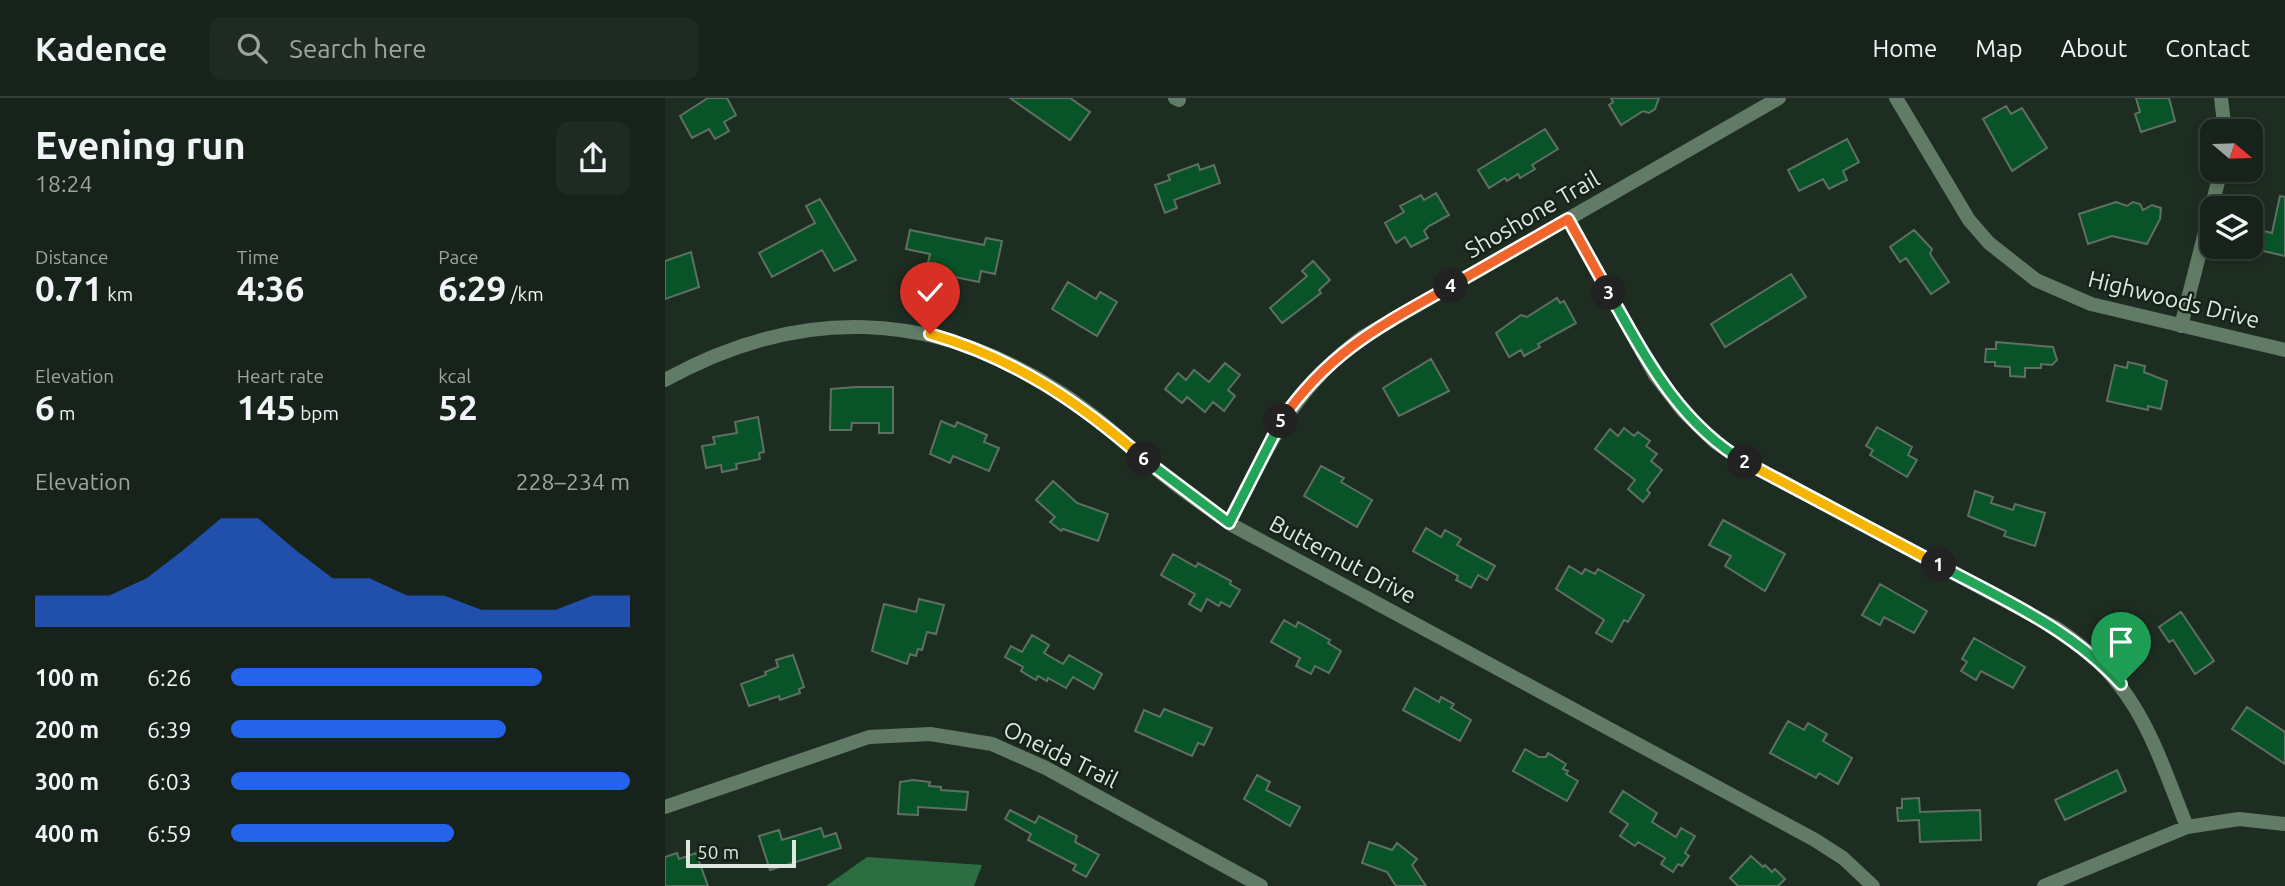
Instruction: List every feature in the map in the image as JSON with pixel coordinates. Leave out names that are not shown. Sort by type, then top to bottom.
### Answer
[{"type":"street","name":"Shoshone Trail","points":[[1229,523],[1281,422],[1315,377],[1338,355],[1364,336],[1779,98]]},
{"type":"street","name":"Highwoods Drive","points":[[1896,98],[1969,220],[2012,263],[2036,280],[2091,304],[2285,350]]},
{"type":"street","points":[[2221,98],[2224,119]]},
{"type":"street","points":[[2181,326],[2218,182]]},
{"type":"street","points":[[1568,219],[1655,374],[1692,421],[1742,460],[2058,629],[2081,645],[2121,684],[2139,711],[2186,827]]},
{"type":"street","name":"Butternut Drive","points":[[665,380],[725,350],[790,331],[857,326],[930,334],[994,356],[1061,393],[1229,523],[1815,839],[1843,858],[1873,886]]},
{"type":"street","name":"Oneida Trail","points":[[665,807],[869,737],[899,734],[961,737],[1021,755],[1261,886]]},
{"type":"street","points":[[2044,886],[2186,827],[2239,820],[2285,824]]},
{"type":"green space","points":[[867,857],[982,865],[974,886],[826,886]]},
{"type":"building","points":[[708,98],[727,98],[736,115],[724,122],[729,131],[715,139],[709,129],[692,138],[680,116]]},
{"type":"building","points":[[1010,98],[1070,98],[1090,112],[1070,140]]},
{"type":"building","points":[[1611,98],[1659,98],[1655,109],[1649,113],[1643,111],[1621,125],[1609,105],[1613,102]]},
{"type":"building","points":[[2136,98],[2169,98],[2175,121],[2141,132],[2135,114],[2140,112]]},
{"type":"building","points":[[2006,106],[2011,114],[2022,108],[2047,148],[2012,171],[1983,119]]},
{"type":"building","points":[[1545,129],[1558,149],[1532,165],[1535,169],[1520,178],[1518,174],[1507,181],[1505,178],[1489,188],[1478,170]]},
{"type":"building","points":[[1847,139],[1859,162],[1843,171],[1847,180],[1829,189],[1823,179],[1799,191],[1788,170]]},
{"type":"building","points":[[1198,164],[1200,170],[1214,165],[1220,183],[1174,200],[1177,208],[1165,213],[1155,185],[1170,180],[1168,175]]},
{"type":"building","points":[[1436,193],[1449,215],[1429,226],[1424,231],[1428,238],[1411,247],[1405,237],[1396,243],[1385,223],[1404,212],[1400,206],[1421,195],[1424,200]]},
{"type":"building","points":[[2280,196],[2285,197],[2285,256],[2263,251],[2264,231],[2272,233]]},
{"type":"building","points":[[820,199],[856,260],[834,271],[822,250],[772,277],[759,253],[815,223],[806,206]]},
{"type":"building","points":[[2116,202],[2127,206],[2133,202],[2140,204],[2143,210],[2152,205],[2161,208],[2160,219],[2147,244],[2112,236],[2088,244],[2079,214]]},
{"type":"building","points":[[910,230],[984,245],[986,238],[1002,241],[995,274],[981,271],[979,282],[926,271],[930,254],[906,249]]},
{"type":"building","points":[[1914,230],[1932,249],[1930,254],[1949,282],[1931,294],[1906,258],[1900,262],[1890,247]]},
{"type":"building","points":[[691,252],[699,287],[665,299],[665,261]]},
{"type":"building","points":[[1313,261],[1330,280],[1319,290],[1321,293],[1282,323],[1270,308],[1307,276],[1302,271]]},
{"type":"building","points":[[1791,274],[1806,297],[1725,347],[1711,324]]},
{"type":"building","points":[[1068,282],[1096,299],[1100,292],[1117,302],[1097,336],[1052,309]]},
{"type":"building","points":[[1557,298],[1560,303],[1564,301],[1576,323],[1538,344],[1540,347],[1524,356],[1521,350],[1509,357],[1496,333],[1521,315],[1527,317]]},
{"type":"building","points":[[1996,342],[2053,347],[2057,360],[2052,365],[2041,364],[2041,368],[2025,368],[2025,377],[2010,376],[2010,367],[1985,362],[1986,349],[1996,349]]},
{"type":"building","points":[[1431,359],[1449,391],[1399,416],[1383,388]]},
{"type":"building","points":[[2128,362],[2145,366],[2144,372],[2167,381],[2161,409],[2148,406],[2148,410],[2107,401],[2115,365],[2127,368]]},
{"type":"building","points":[[1225,363],[1240,375],[1228,390],[1235,396],[1224,411],[1213,402],[1205,412],[1187,397],[1182,403],[1165,389],[1178,373],[1186,380],[1194,370],[1209,382]]},
{"type":"building","points":[[893,387],[893,433],[879,433],[879,423],[852,423],[851,430],[830,430],[831,389]]},
{"type":"building","points":[[758,417],[764,452],[759,453],[760,459],[736,464],[737,469],[722,472],[721,465],[706,468],[702,446],[715,444],[713,437],[737,433],[735,422]]},
{"type":"building","points":[[941,421],[955,427],[957,422],[987,435],[984,442],[999,448],[989,471],[953,456],[950,463],[930,454]]},
{"type":"building","points":[[1877,427],[1912,447],[1908,455],[1917,460],[1907,477],[1870,455],[1873,450],[1866,446]]},
{"type":"building","points":[[1624,428],[1634,436],[1638,432],[1650,441],[1646,446],[1657,454],[1651,461],[1662,470],[1647,490],[1650,493],[1643,502],[1628,489],[1635,480],[1595,449],[1610,429],[1618,436]]},
{"type":"building","points":[[1321,466],[1344,478],[1341,482],[1372,500],[1357,527],[1304,496]]},
{"type":"building","points":[[1053,481],[1077,503],[1108,514],[1098,541],[1063,529],[1061,531],[1050,522],[1055,517],[1036,500]]},
{"type":"building","points":[[1975,491],[1993,497],[1991,503],[2013,510],[2015,504],[2045,513],[2035,546],[2004,536],[2006,531],[1968,516]]},
{"type":"building","points":[[1723,520],[1785,554],[1765,591],[1725,566],[1731,556],[1709,545]]},
{"type":"building","points":[[1426,528],[1441,537],[1445,530],[1461,539],[1457,545],[1495,566],[1487,580],[1478,575],[1471,588],[1456,580],[1458,576],[1413,551]]},
{"type":"building","points":[[1173,554],[1196,567],[1198,563],[1231,581],[1230,584],[1240,590],[1230,607],[1221,602],[1219,606],[1207,599],[1201,611],[1189,604],[1195,594],[1161,575]]},
{"type":"building","points":[[1569,566],[1582,574],[1585,569],[1595,574],[1598,569],[1644,595],[1628,622],[1624,620],[1612,642],[1596,633],[1604,620],[1556,589]]},
{"type":"building","points":[[1880,584],[1927,611],[1914,633],[1884,617],[1880,625],[1862,615]]},
{"type":"building","points":[[919,599],[944,605],[936,634],[927,632],[922,650],[918,649],[916,656],[910,654],[907,664],[872,651],[884,604],[916,612]]},
{"type":"building","points":[[2181,612],[2214,661],[2195,674],[2173,640],[2169,642],[2159,627]]},
{"type":"building","points":[[1284,620],[1296,627],[1298,622],[1330,640],[1328,643],[1341,651],[1329,673],[1315,666],[1311,674],[1296,666],[1300,658],[1271,642]]},
{"type":"building","points":[[1032,635],[1049,645],[1044,653],[1063,664],[1069,655],[1102,674],[1094,689],[1073,677],[1066,688],[1048,678],[1047,681],[1038,676],[1036,680],[1021,671],[1023,667],[1005,657],[1011,646],[1022,652]]},
{"type":"building","points":[[1974,638],[2025,667],[2013,688],[1981,671],[1976,680],[1961,671],[1967,662],[1962,659]]},
{"type":"building","points":[[793,655],[804,687],[799,689],[800,693],[780,700],[779,696],[749,706],[741,684],[766,675],[765,672],[778,667],[776,660]]},
{"type":"building","points":[[1415,688],[1439,702],[1441,697],[1454,704],[1451,708],[1471,720],[1460,741],[1403,710]]},
{"type":"building","points":[[2247,707],[2285,732],[2285,764],[2232,729]]},
{"type":"building","points":[[1164,709],[1212,728],[1204,745],[1198,743],[1192,756],[1135,731],[1144,710],[1160,717]]},
{"type":"building","points":[[1788,721],[1804,730],[1808,723],[1827,734],[1823,741],[1852,758],[1838,784],[1819,773],[1816,778],[1770,753]]},
{"type":"building","points":[[1525,749],[1539,757],[1546,757],[1548,753],[1566,764],[1563,769],[1568,771],[1566,774],[1578,781],[1567,801],[1513,771]]},
{"type":"building","points":[[2117,770],[2126,791],[2065,820],[2055,800]]},
{"type":"building","points":[[1257,775],[1270,782],[1266,790],[1300,807],[1290,826],[1244,799]]},
{"type":"building","points":[[900,782],[930,782],[929,786],[941,787],[941,790],[968,792],[966,810],[918,807],[918,815],[898,814]]},
{"type":"building","points":[[1623,791],[1657,813],[1652,822],[1676,837],[1681,828],[1695,836],[1685,853],[1689,856],[1682,866],[1678,864],[1673,872],[1661,864],[1665,858],[1638,842],[1635,846],[1620,836],[1628,824],[1610,812]]},
{"type":"building","points":[[1919,798],[1920,812],[1980,810],[1981,840],[1920,842],[1919,820],[1898,821],[1897,808],[1902,808],[1902,799]]},
{"type":"building","points":[[1010,810],[1035,823],[1039,816],[1077,836],[1075,842],[1099,855],[1086,877],[1073,870],[1076,865],[1028,840],[1031,834],[1005,819]]},
{"type":"building","points":[[821,828],[824,837],[836,833],[841,848],[770,870],[759,836],[779,830],[782,840]]},
{"type":"building","points":[[1369,842],[1392,850],[1397,843],[1417,859],[1412,865],[1426,886],[1396,886],[1387,872],[1362,863]]},
{"type":"building","points":[[677,853],[679,859],[696,853],[708,886],[665,886],[665,857]]},
{"type":"building","points":[[1751,856],[1772,872],[1775,869],[1785,879],[1778,886],[1738,886],[1730,878]]},
{"type":"route","points":[[930,334],[994,356],[1061,393],[1229,523],[1281,422],[1297,398],[1338,355],[1364,336],[1568,219],[1655,374],[1692,421],[1716,442],[1742,460],[2058,629],[2102,663],[2121,684]]}]
